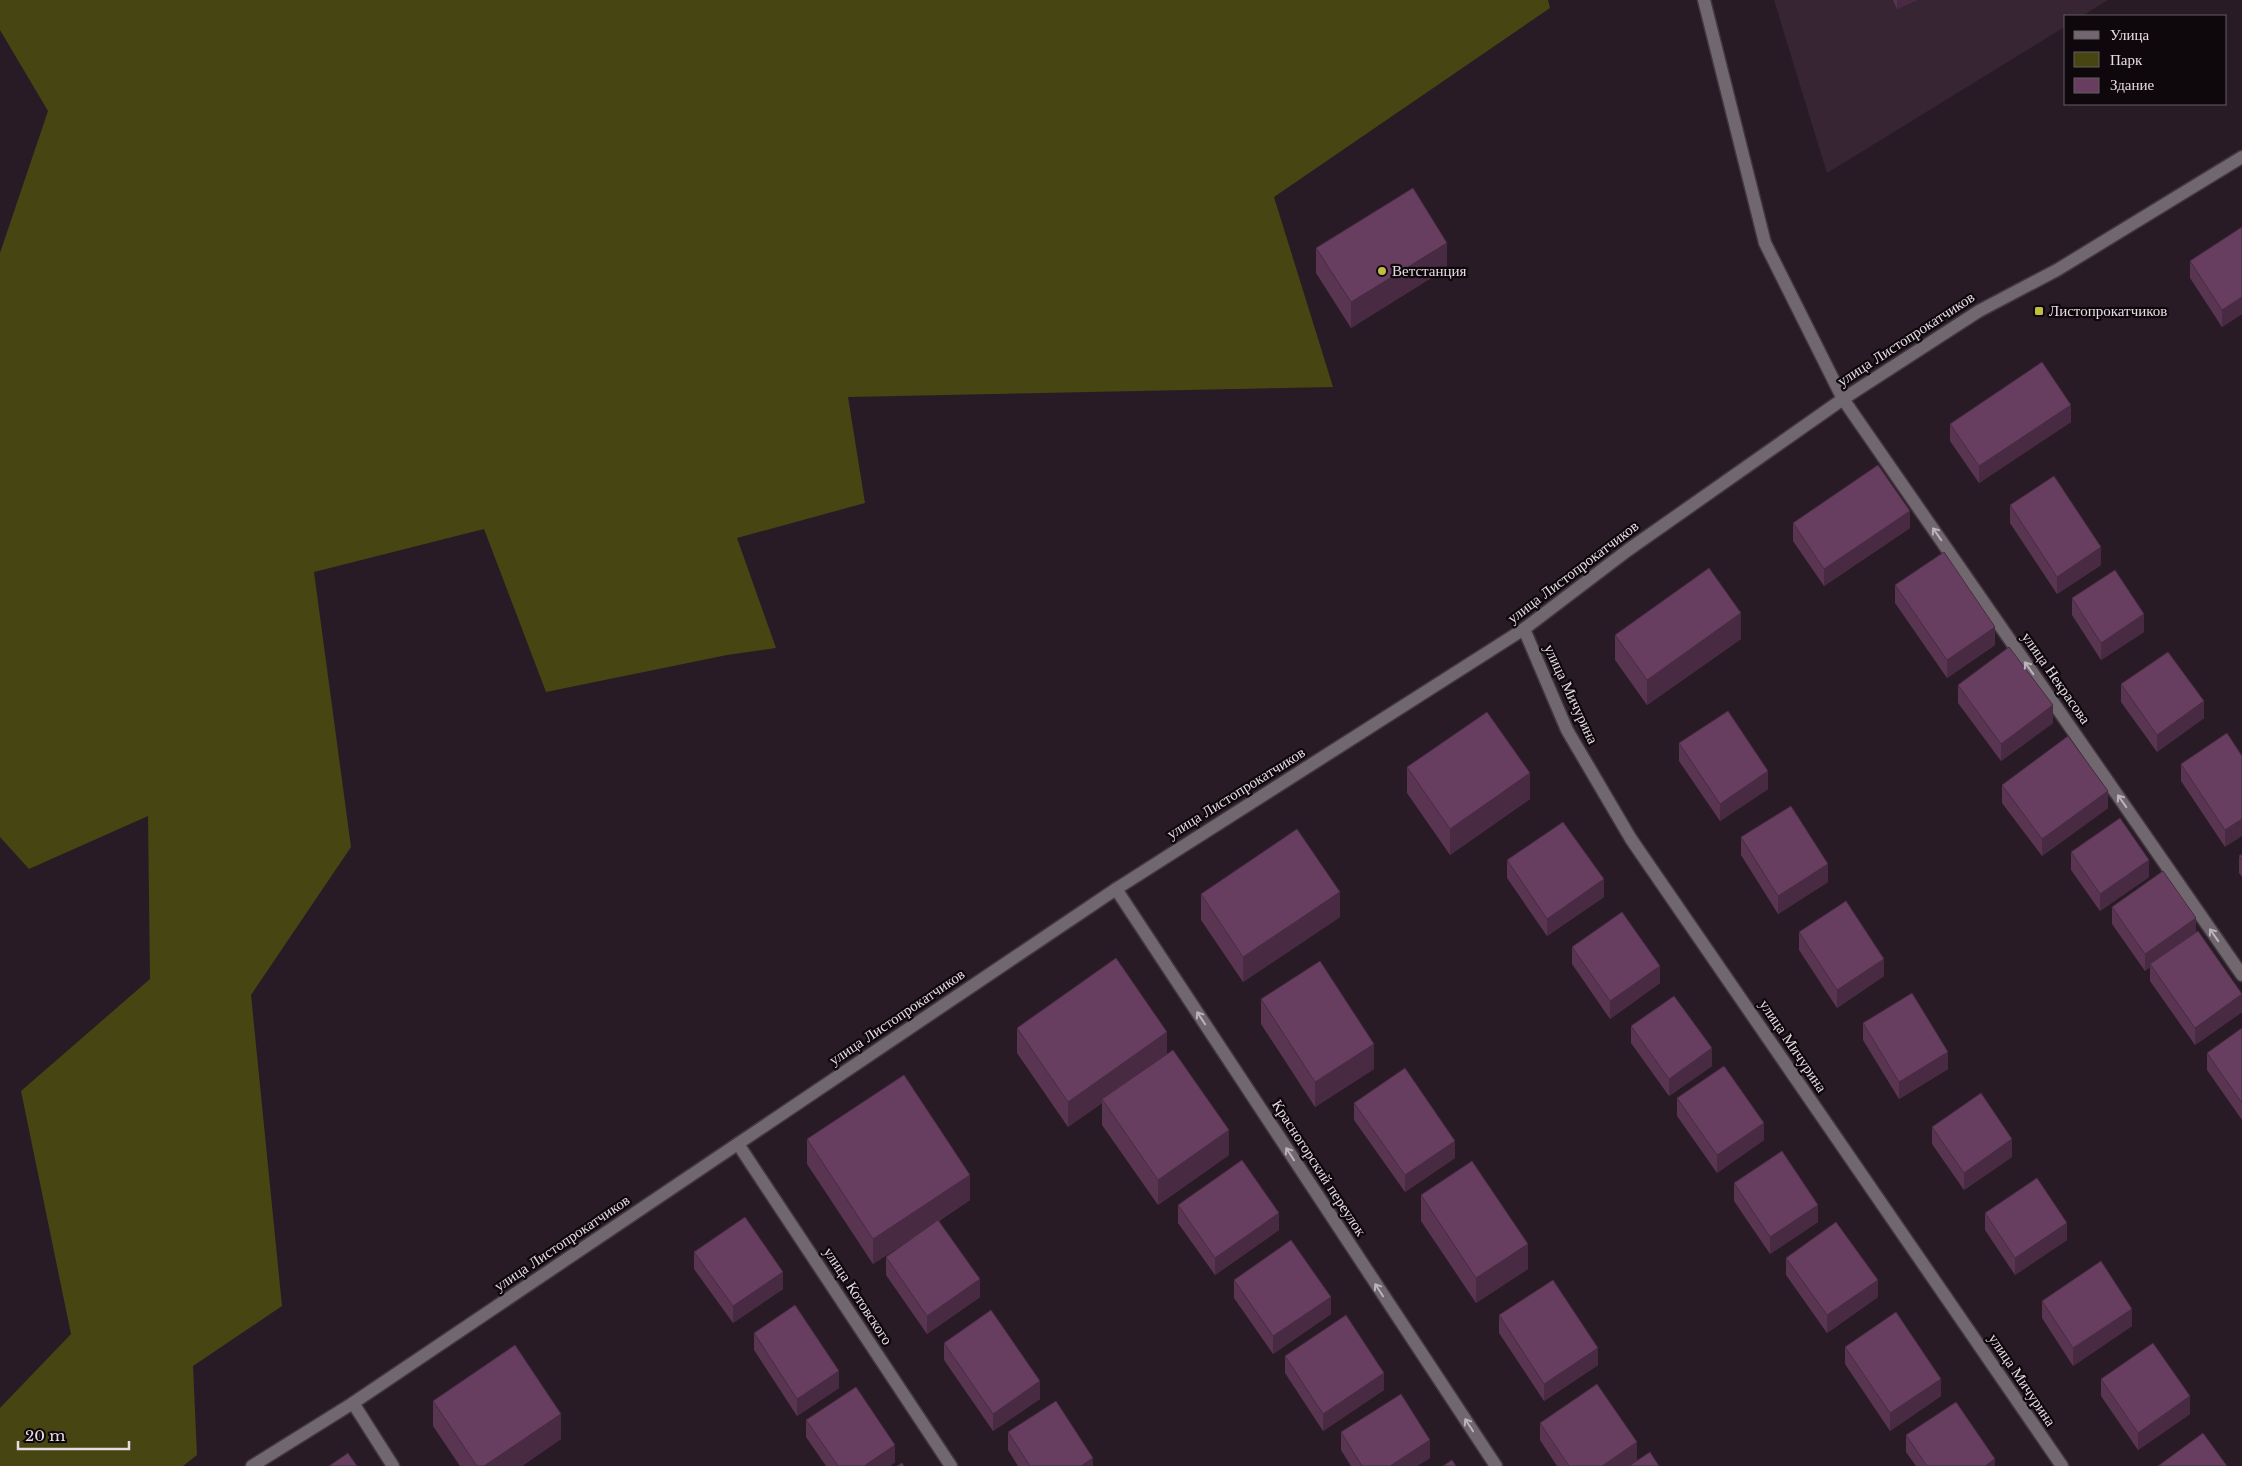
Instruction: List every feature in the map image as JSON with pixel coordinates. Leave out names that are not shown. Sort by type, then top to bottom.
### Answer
[{"type":"street","name":"улица Некрасова","points":[[1704,0],[1764,243],[1843,399],[2242,975]]},
{"type":"street","name":"улица Листопрокатчиков","points":[[252,1466],[353,1404],[1116,889],[1524,629],[1628,550],[1843,399],[1979,311],[2057,270],[2242,157]]},
{"type":"street","name":"улица Мичурина","points":[[1524,629],[1567,730],[1631,839],[2062,1466]]},
{"type":"street","name":"Красногорский переулок","points":[[1116,889],[1496,1466]]},
{"type":"street","name":"улица Котовского","points":[[738,1144],[950,1466]]},
{"type":"street","points":[[353,1404],[393,1466]]},
{"type":"shaded area","points":[[1774,0],[2108,0],[2084,15],[2064,15],[2064,27],[1827,173]]},
{"type":"green space","points":[[0,0],[1548,0],[1550,8],[1274,197],[1333,387],[848,397],[865,503],[737,538],[776,648],[727,655],[546,692],[484,529],[314,572],[351,847],[251,995],[282,1306],[193,1366],[197,1455],[183,1466],[0,1466],[0,1408],[71,1334],[21,1091],[150,979],[148,816],[29,869],[0,837],[0,253],[48,111],[0,30]]},
{"type":"building","points":[[1413,188],[1447,243],[1351,302],[1316,248]]},
{"type":"building","points":[[2242,227],[2242,297],[2222,310],[2190,261]]},
{"type":"building","points":[[2042,362],[2071,405],[1979,466],[1950,424]]},
{"type":"building","points":[[1878,465],[1910,511],[1824,569],[1793,523]]},
{"type":"building","points":[[2054,476],[2101,547],[2057,577],[2010,505]]},
{"type":"building","points":[[1944,552],[1995,627],[1947,660],[1895,585]]},
{"type":"building","points":[[1709,568],[1741,613],[1647,680],[1615,635]]},
{"type":"building","points":[[2115,570],[2144,614],[2101,643],[2072,598]]},
{"type":"building","points":[[2009,647],[2053,705],[2001,744],[1958,685]]},
{"type":"building","points":[[2168,652],[2204,701],[2157,735],[2121,684]]},
{"type":"building","points":[[1728,711],[1768,771],[1720,804],[1679,743]]},
{"type":"building","points":[[1487,712],[1530,773],[1450,829],[1407,767]]},
{"type":"building","points":[[2227,733],[2242,756],[2242,819],[2225,830],[2181,764]]},
{"type":"building","points":[[2068,736],[2108,791],[2042,839],[2002,785]]},
{"type":"building","points":[[1791,806],[1828,864],[1778,896],[1741,837]]},
{"type":"building","points":[[2120,818],[2149,860],[2100,894],[2071,852]]},
{"type":"building","points":[[1563,822],[1604,879],[1547,919],[1507,860]]},
{"type":"building","points":[[1297,829],[1340,892],[1243,957],[1201,894]]},
{"type":"building","points":[[2163,871],[2196,918],[2145,954],[2112,907]]},
{"type":"building","points":[[1846,901],[1884,959],[1837,990],[1799,932]]},
{"type":"building","points":[[1622,912],[1660,966],[1610,1001],[1572,947]]},
{"type":"building","points":[[2198,931],[2242,994],[2195,1028],[2150,964]]},
{"type":"building","points":[[1116,958],[1167,1032],[1068,1102],[1017,1028]]},
{"type":"building","points":[[1320,961],[1374,1044],[1315,1082],[1261,999]]},
{"type":"building","points":[[1912,993],[1948,1052],[1899,1082],[1863,1023]]},
{"type":"building","points":[[1674,996],[1712,1048],[1669,1079],[1631,1026]]},
{"type":"building","points":[[2242,1028],[2242,1103],[2207,1053]]},
{"type":"building","points":[[1173,1050],[1229,1130],[1158,1180],[1102,1099]]},
{"type":"building","points":[[1724,1066],[1764,1123],[1717,1155],[1677,1098]]},
{"type":"building","points":[[1405,1068],[1455,1141],[1405,1175],[1354,1103]]},
{"type":"building","points":[[904,1075],[970,1175],[873,1239],[807,1139]]},
{"type":"building","points":[[1981,1093],[2012,1139],[1964,1173],[1932,1127]]},
{"type":"building","points":[[1782,1151],[1818,1205],[1770,1237],[1734,1183]]},
{"type":"building","points":[[1242,1160],[1279,1213],[1215,1258],[1178,1205]]},
{"type":"building","points":[[1472,1161],[1528,1244],[1476,1278],[1421,1195]]},
{"type":"building","points":[[2037,1178],[2067,1223],[2015,1258],[1985,1213]]},
{"type":"building","points":[[745,1217],[783,1272],[733,1306],[694,1252]]},
{"type":"building","points":[[938,1220],[980,1279],[927,1316],[886,1257]]},
{"type":"building","points":[[1836,1222],[1878,1280],[1827,1315],[1786,1258]]},
{"type":"building","points":[[1291,1240],[1331,1297],[1273,1336],[1234,1280]]},
{"type":"building","points":[[2101,1261],[2132,1309],[2073,1348],[2042,1301]]},
{"type":"building","points":[[1553,1280],[1598,1348],[1544,1384],[1499,1315]]},
{"type":"building","points":[[795,1305],[839,1371],[797,1399],[754,1333]]},
{"type":"building","points":[[991,1310],[1040,1381],[993,1414],[944,1343]]},
{"type":"building","points":[[1896,1312],[1941,1379],[1890,1413],[1845,1347]]},
{"type":"building","points":[[1346,1315],[1384,1373],[1323,1414],[1285,1356]]},
{"type":"building","points":[[2153,1343],[2190,1396],[2138,1433],[2101,1379]]},
{"type":"building","points":[[515,1345],[561,1414],[484,1466],[477,1466],[433,1401]]},
{"type":"building","points":[[1597,1384],[1637,1442],[1602,1466],[1569,1466],[1540,1423]]},
{"type":"building","points":[[856,1387],[895,1445],[864,1466],[838,1466],[806,1420]]},
{"type":"building","points":[[1401,1394],[1430,1440],[1390,1466],[1362,1466],[1341,1432]]},
{"type":"building","points":[[1056,1401],[1093,1458],[1081,1466],[1030,1466],[1008,1432]]},
{"type":"building","points":[[1956,1402],[1995,1459],[1985,1466],[1927,1466],[1906,1435]]},
{"type":"building","points":[[2203,1433],[2227,1466],[2158,1466]]},
{"type":"building","points":[[1650,1452],[1659,1466],[1629,1466]]},
{"type":"building","points":[[348,1453],[357,1466],[329,1466]]},
{"type":"building","points":[[1452,1460],[1456,1466],[1443,1466]]},
{"type":"place","name":"Ветстанция","points":[[1382,271]]},
{"type":"place","name":"Листопрокатчиков","points":[[2039,311]]}]
